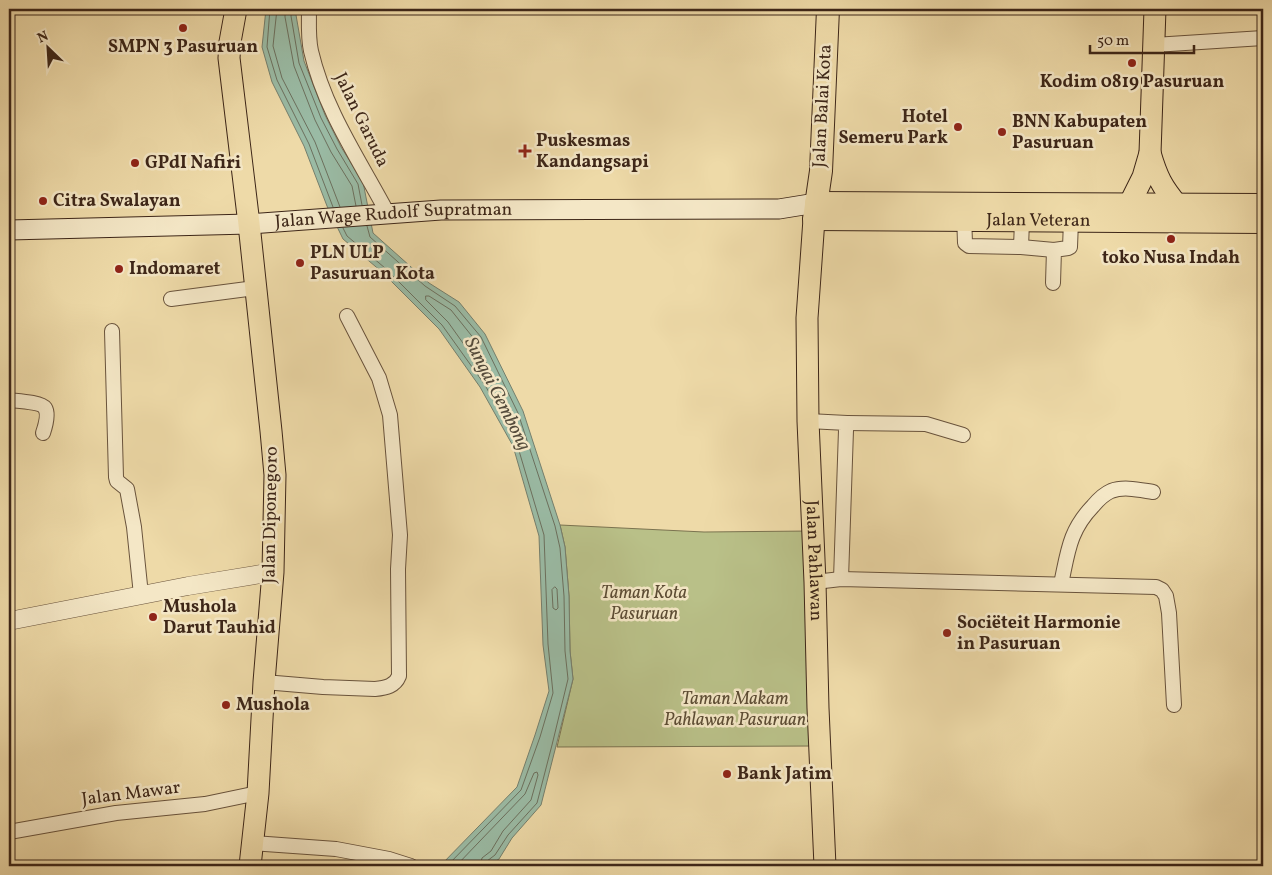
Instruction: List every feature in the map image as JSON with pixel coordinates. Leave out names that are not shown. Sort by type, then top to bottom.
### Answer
[{"type":"highway","name":"Jalan Balai Kota","points":[[815,211],[821,172],[828,9]]},
{"type":"highway","name":"Jalan Veteran","points":[[964,212],[1022,221],[1071,221],[1178,206],[1263,206]]},
{"type":"highway","name":"Jalan Veteran","points":[[815,211],[1122,213],[1263,222]]},
{"type":"main road","name":"Jalan Diponegoro","points":[[236,9],[229,58],[249,224],[274,475],[273,572],[264,682],[258,793],[250,866]]},
{"type":"main road","points":[[1122,213],[1143,177],[1150,153],[1155,9]]},
{"type":"main road","points":[[1150,153],[1162,186],[1178,206]]},
{"type":"main road","name":"Jalan Wage Rudolf Supratman","points":[[9,230],[249,224],[459,209],[779,209],[815,211]]},
{"type":"main road","name":"Jalan Pahlawan","points":[[815,211],[810,257],[807,318],[808,421],[825,866]]},
{"type":"street","name":"Jalan Garuda","points":[[308,9],[310,49],[324,93],[383,214]]},
{"type":"street","points":[[1154,45],[1263,38]]},
{"type":"street","points":[[964,212],[966,245],[1054,250],[1068,248],[1070,247],[1071,221]]},
{"type":"street","points":[[1020,247],[1022,221]]},
{"type":"street","points":[[1054,250],[1054,283]]},
{"type":"street","points":[[171,299],[255,288]]},
{"type":"street","points":[[264,682],[322,687],[383,689],[393,685],[399,676],[398,569],[400,535],[390,415],[379,378],[347,316]]},
{"type":"street","points":[[112,330],[116,477],[117,481],[127,489],[134,527],[140,595]]},
{"type":"street","points":[[9,400],[28,402],[44,407],[46,409],[46,419],[43,433]]},
{"type":"street","points":[[808,421],[926,424],[963,435]]},
{"type":"street","points":[[842,579],[846,430],[848,423]]},
{"type":"street","points":[[1061,584],[1071,538],[1082,519],[1102,497],[1112,491],[1132,488],[1153,492]]},
{"type":"street","points":[[9,621],[140,595],[273,572]]},
{"type":"street","points":[[815,582],[842,579],[1156,587],[1162,590],[1166,596],[1169,613],[1174,705]]},
{"type":"street","name":"Jalan Mawar","points":[[9,832],[116,813],[205,804],[258,793]]},
{"type":"street","points":[[252,843],[336,849],[389,859],[411,866]]},
{"type":"green space","name":"Taman Kota Pasuruan","points":[[560,525],[704,532],[811,531],[816,746],[557,747],[573,679],[565,547]]},
{"type":"water","name":"Sungai Gembong","points":[[266,9],[297,9],[296,15],[304,61],[325,115],[341,147],[363,182],[373,233],[429,283],[459,302],[485,334],[523,411],[560,525],[565,547],[573,679],[541,805],[512,838],[499,859],[488,866],[440,866],[517,787],[549,691],[543,645],[539,536],[513,446],[480,387],[439,329],[382,272],[343,239],[327,206],[304,146],[272,82],[262,47]]},
{"type":"place","name":"SMPN 3 Pasuruan","points":[[183,28]]},
{"type":"place","name":"Kodim 0819 Pasuruan","points":[[1132,63]]},
{"type":"place","name":"Hotel Semeru Park","points":[[958,127]]},
{"type":"place","name":"BNN Kabupaten Pasuruan","points":[[1002,132]]},
{"type":"place","name":"Puskesmas Kandangsapi","points":[[525,151]]},
{"type":"place","name":"GPdI Nafiri","points":[[135,163]]},
{"type":"place","name":"Citra Swalayan","points":[[43,201]]},
{"type":"place","name":"toko Nusa Indah","points":[[1171,239]]},
{"type":"place","name":"PLN ULP Pasuruan Kota","points":[[300,263]]},
{"type":"place","name":"Indomaret","points":[[119,269]]},
{"type":"place","name":"Mushola Darut Tauhid","points":[[153,617]]},
{"type":"place","name":"Sociëteit Harmonie in Pasuruan","points":[[947,633]]},
{"type":"place","name":"Mushola","points":[[226,705]]},
{"type":"place","name":"Bank Jatim","points":[[727,774]]},
{"type":"park label","name":"Taman Makam Pahlawan Pasuruan","points":[[735,710]]}]
